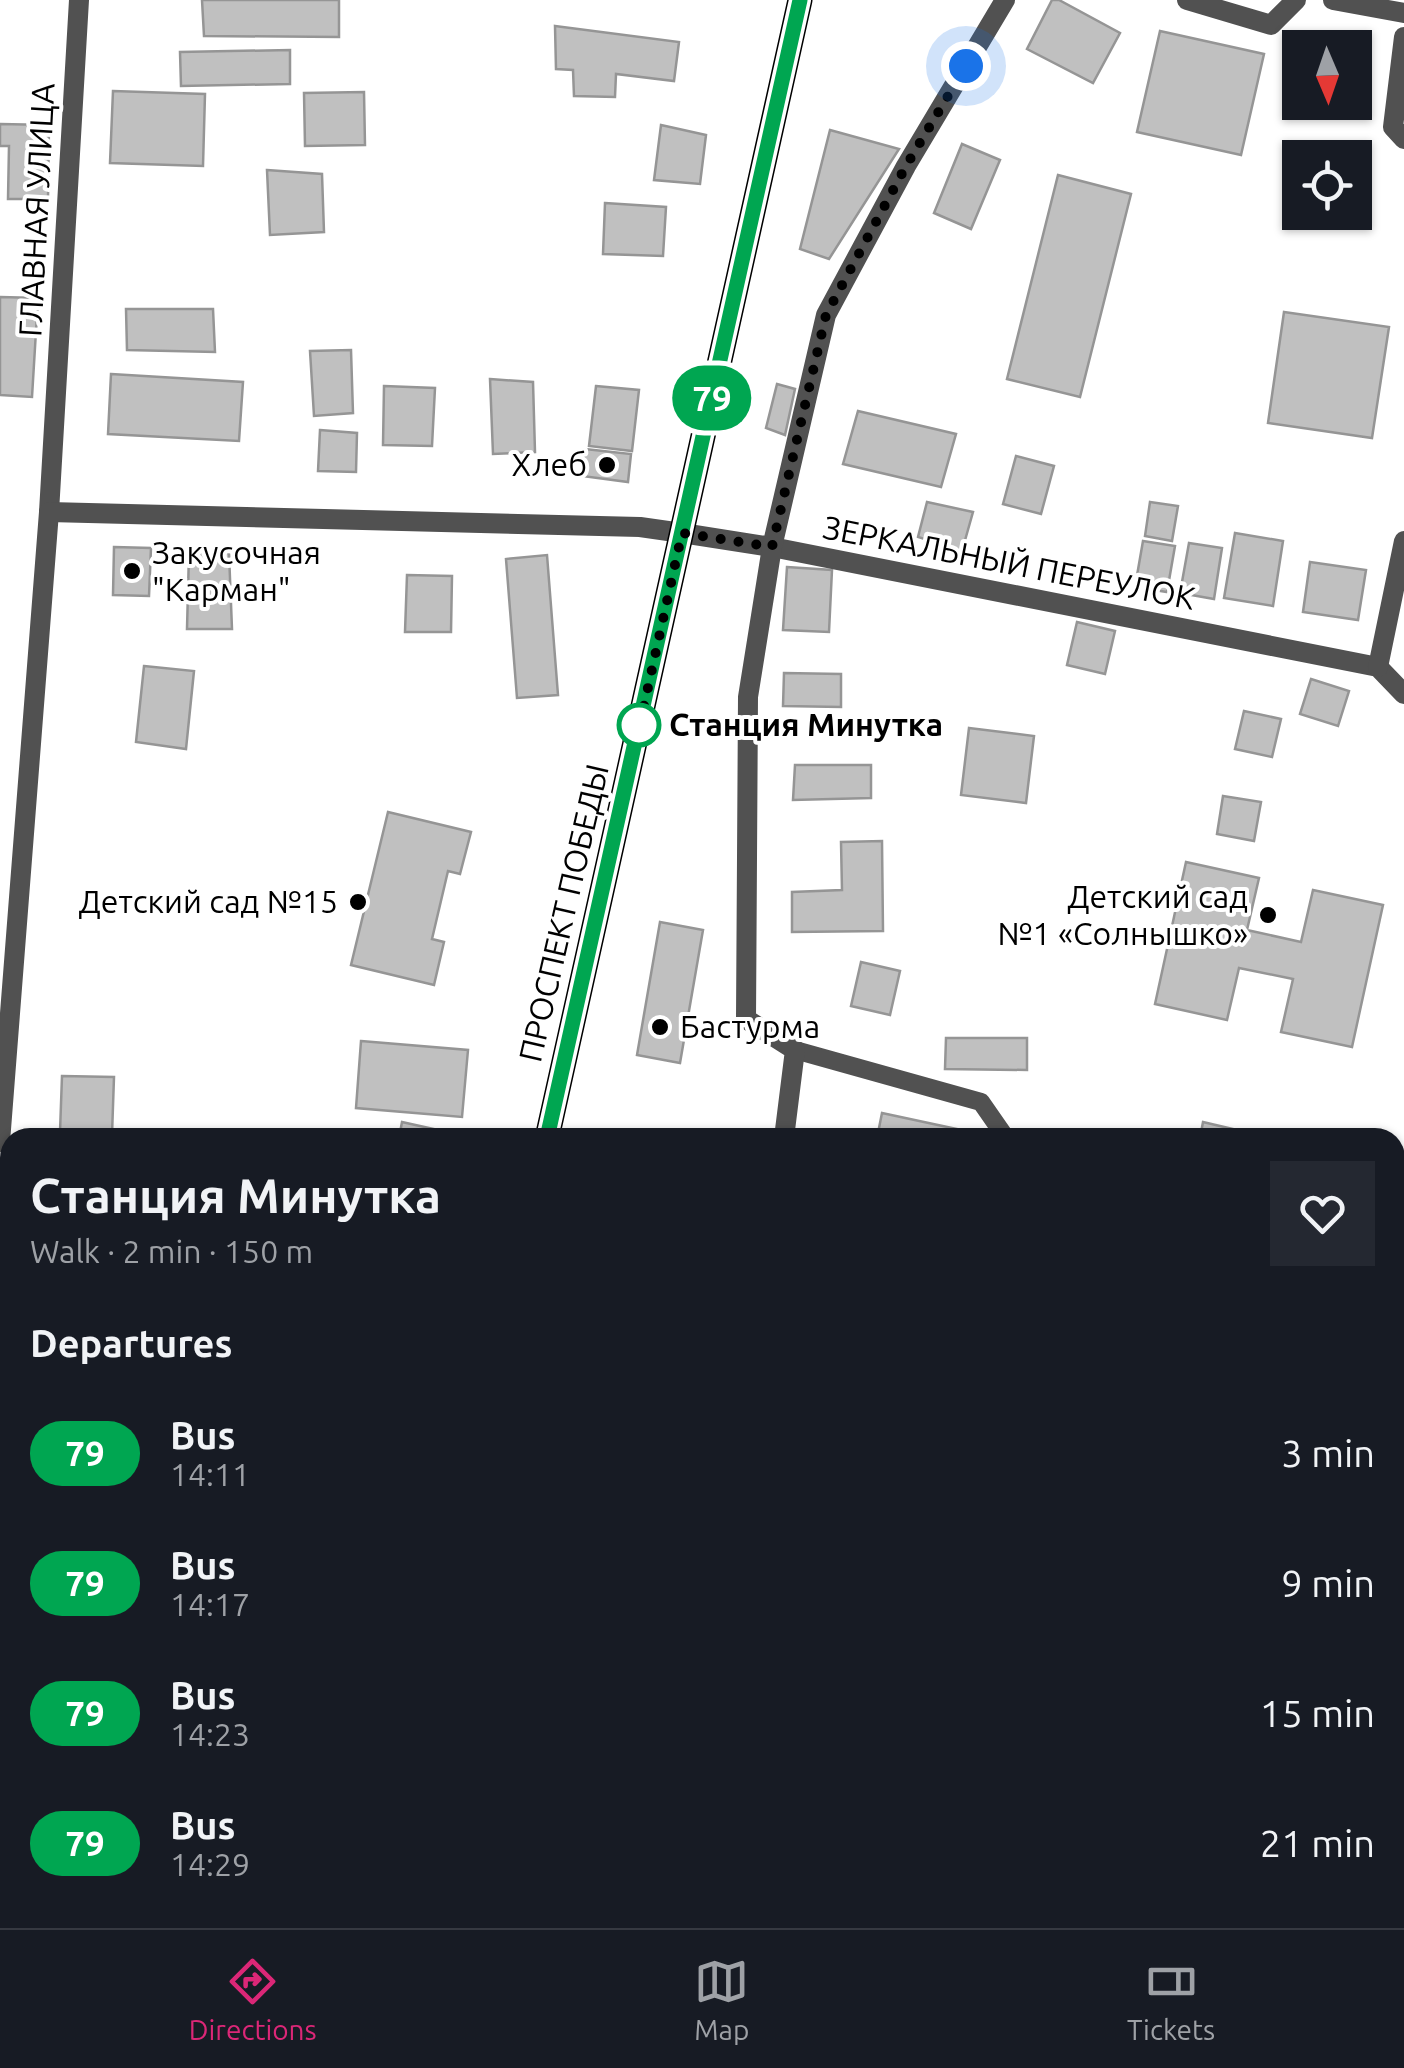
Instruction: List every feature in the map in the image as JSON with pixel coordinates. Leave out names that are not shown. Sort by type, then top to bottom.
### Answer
[{"type":"main road","name":"ПРОСПЕКТ ПОБЕДЫ","points":[[549,1128],[800,0]]},
{"type":"street","name":"ГЛАВНАЯ УЛИЦА","points":[[1,1128],[49,512],[80,0]]},
{"type":"street","points":[[785,1128],[795,1050],[746,1019],[748,697],[772,547],[826,315],[906,166],[1006,0]]},
{"type":"street","points":[[1187,0],[1271,25],[1296,0]]},
{"type":"street","points":[[1333,0],[1404,13]]},
{"type":"street","points":[[1404,37],[1394,127],[1404,138]]},
{"type":"street","name":"ЗЕРКАЛЬНЫЙ ПЕРЕУЛОК","points":[[49,512],[640,527],[772,547],[1378,667]]},
{"type":"street","points":[[1404,541],[1378,667],[1404,694]]},
{"type":"lane","points":[[795,1050],[981,1102],[999,1128]]},
{"type":"building","points":[[202,0],[339,0],[339,37],[204,36]]},
{"type":"building","points":[[1052,0],[1059,0],[1120,33],[1093,83],[1027,49]]},
{"type":"building","points":[[555,26],[679,42],[674,81],[616,74],[615,97],[574,96],[573,70],[556,69]]},
{"type":"building","points":[[1160,31],[1264,54],[1241,155],[1137,132]]},
{"type":"building","points":[[290,50],[290,84],[181,86],[180,52]]},
{"type":"building","points":[[113,91],[205,94],[203,166],[110,163]]},
{"type":"building","points":[[364,92],[365,145],[305,146],[304,93]]},
{"type":"building","points":[[0,124],[49,125],[48,199],[8,199],[9,146],[0,146]]},
{"type":"building","points":[[661,125],[706,135],[700,184],[654,180]]},
{"type":"building","points":[[830,130],[899,149],[829,259],[800,249]]},
{"type":"building","points":[[962,144],[1000,160],[971,229],[934,213]]},
{"type":"building","points":[[267,170],[322,174],[324,232],[270,235]]},
{"type":"building","points":[[1058,175],[1131,194],[1080,397],[1007,379]]},
{"type":"building","points":[[605,203],[666,207],[663,256],[603,254]]},
{"type":"building","points":[[0,297],[38,298],[32,397],[0,395]]},
{"type":"building","points":[[126,309],[213,309],[215,352],[127,350]]},
{"type":"building","points":[[1284,312],[1389,327],[1372,438],[1268,423]]},
{"type":"building","points":[[351,350],[353,413],[314,416],[310,351]]},
{"type":"building","points":[[111,374],[243,382],[239,441],[108,434]]},
{"type":"building","points":[[490,379],[533,382],[535,452],[493,454]]},
{"type":"building","points":[[777,384],[795,389],[785,435],[766,428]]},
{"type":"building","points":[[384,386],[435,388],[432,446],[383,445]]},
{"type":"building","points":[[596,386],[639,390],[632,451],[589,446]]},
{"type":"building","points":[[858,411],[956,434],[941,487],[843,464]]},
{"type":"building","points":[[320,430],[357,433],[356,472],[318,471]]},
{"type":"building","name":"Хлеб","points":[[585,449],[631,454],[628,482],[582,476]]},
{"type":"building","points":[[1016,456],[1054,466],[1041,514],[1003,504]]},
{"type":"building","points":[[927,502],[973,512],[962,551],[918,537]]},
{"type":"building","points":[[1150,502],[1178,506],[1172,541],[1145,536]]},
{"type":"building","points":[[1235,533],[1283,541],[1273,606],[1224,598]]},
{"type":"building","points":[[1143,541],[1175,546],[1167,592],[1135,587]]},
{"type":"building","points":[[1189,543],[1222,548],[1214,599],[1180,593]]},
{"type":"building","name":"Закусочная \"Карман\"","points":[[114,547],[151,548],[149,596],[113,595]]},
{"type":"building","points":[[189,553],[229,553],[232,629],[187,629]]},
{"type":"building","points":[[547,555],[558,695],[517,698],[506,559]]},
{"type":"building","points":[[1310,562],[1366,570],[1358,620],[1303,612]]},
{"type":"building","points":[[787,567],[832,570],[829,632],[783,630]]},
{"type":"building","points":[[407,575],[452,576],[451,632],[405,632]]},
{"type":"building","points":[[1077,622],[1115,631],[1105,674],[1067,665]]},
{"type":"building","points":[[144,666],[194,671],[186,749],[136,742]]},
{"type":"building","points":[[784,673],[841,674],[841,707],[783,706]]},
{"type":"building","points":[[1311,679],[1349,691],[1338,726],[1300,714]]},
{"type":"building","points":[[1244,711],[1281,719],[1272,757],[1235,749]]},
{"type":"building","points":[[969,728],[1034,736],[1026,803],[961,795]]},
{"type":"building","points":[[795,765],[871,765],[871,798],[793,800]]},
{"type":"building","points":[[1223,796],[1261,802],[1254,841],[1217,834]]},
{"type":"building","points":[[388,812],[471,832],[460,874],[448,871],[432,939],[444,942],[434,985],[351,965]]},
{"type":"building","points":[[882,841],[883,931],[792,932],[792,892],[842,890],[841,842]]},
{"type":"building","points":[[1186,862],[1259,878],[1247,930],[1301,942],[1313,890],[1383,905],[1352,1047],[1281,1032],[1293,979],[1239,968],[1227,1020],[1155,1004]]},
{"type":"building","points":[[660,922],[703,930],[680,1063],[637,1055]]},
{"type":"building","points":[[861,962],[900,971],[890,1015],[851,1006]]},
{"type":"building","points":[[946,1038],[1027,1038],[1027,1070],[945,1069]]},
{"type":"building","points":[[361,1041],[468,1050],[462,1117],[356,1108]]},
{"type":"building","points":[[62,1076],[114,1077],[112,1128],[60,1128]]},
{"type":"building","points":[[882,1113],[952,1128],[879,1128]]},
{"type":"building","points":[[402,1122],[429,1128],[401,1128]]},
{"type":"building","points":[[1203,1122],[1228,1128],[1202,1128]]},
{"type":"bus line","name":"79","points":[[549,1128],[800,0]]},
{"type":"place","name":"Хлеб","points":[[607,465]]},
{"type":"place","name":"Закусочная \"Карман\"","points":[[132,571]]},
{"type":"place","name":"Станция Минутка","points":[[639,725]]},
{"type":"place","name":"Детский сад №15","points":[[358,902]]},
{"type":"place","name":"Детский сад №1 «Солнышко»","points":[[1268,915]]},
{"type":"place","name":"Бастурма","points":[[660,1027]]},
{"type":"route","points":[[639,725],[638,733],[682,533],[772,547],[826,315],[906,166],[966,66]]}]
